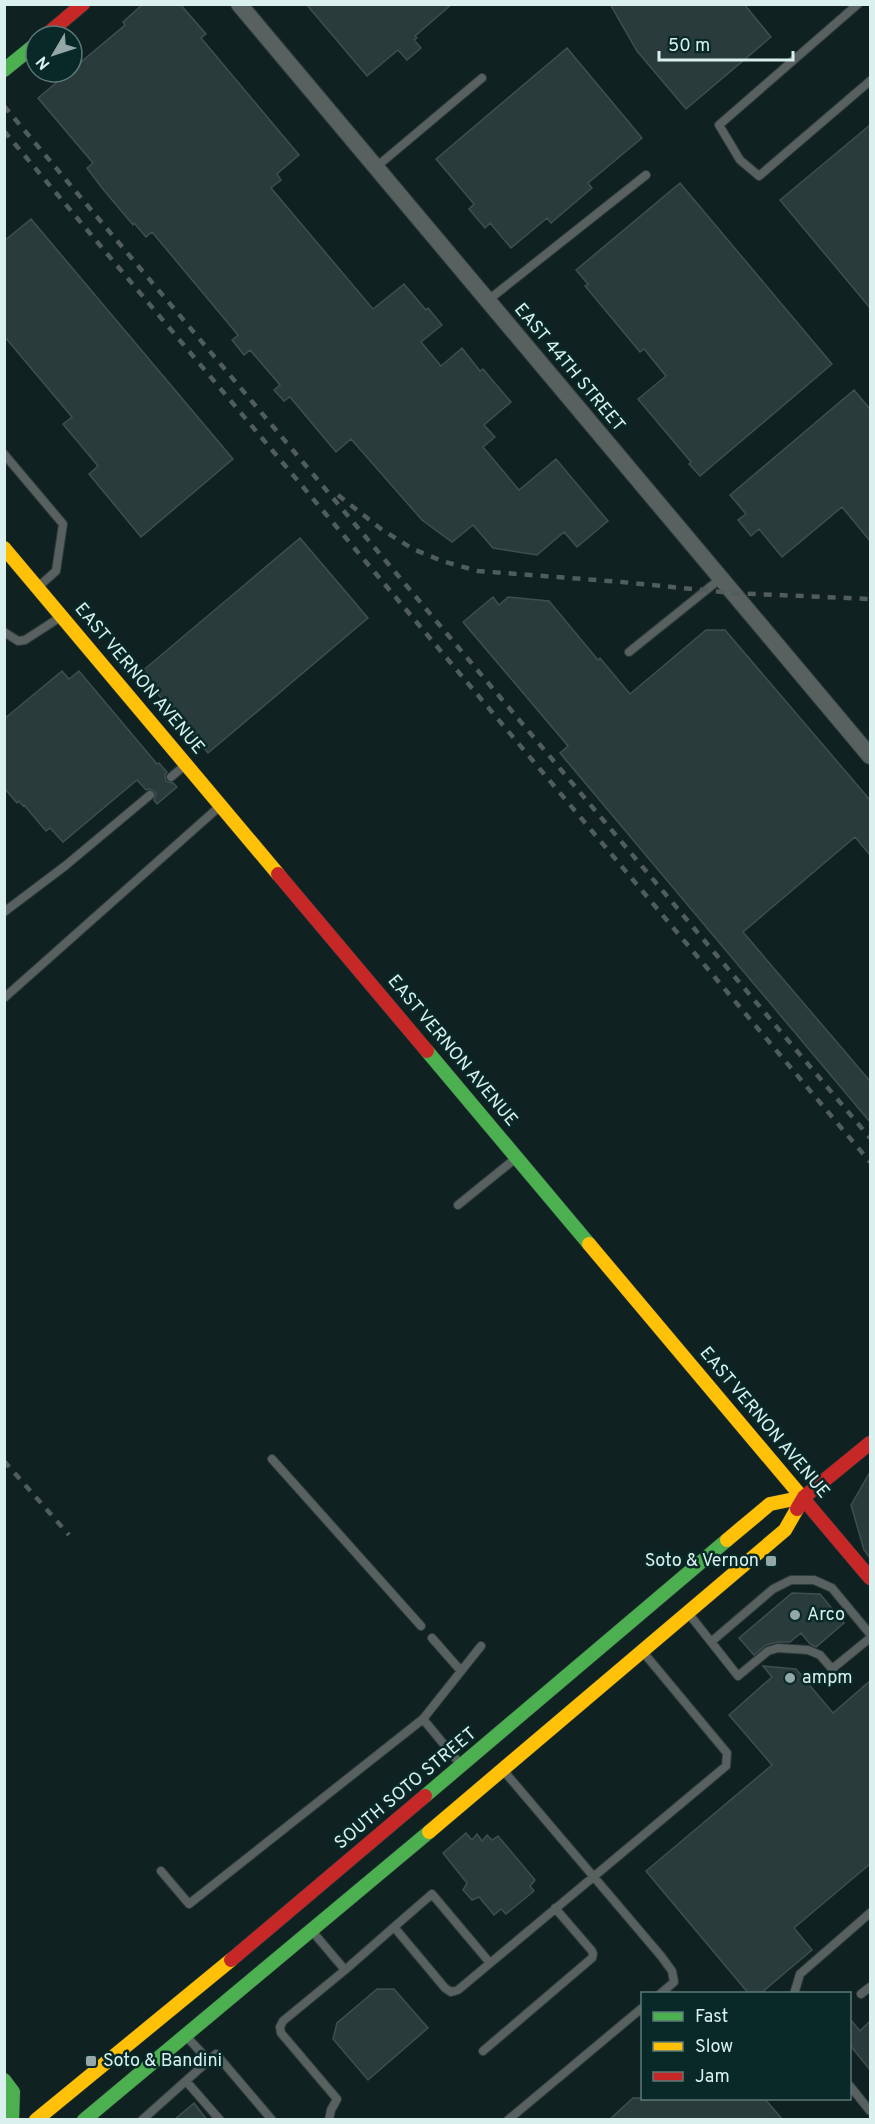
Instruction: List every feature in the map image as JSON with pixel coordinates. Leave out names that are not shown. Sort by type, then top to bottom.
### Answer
[{"type":"main road","points":[[59,24],[82,4]]},
{"type":"main road","points":[[4,70],[24,54]]},
{"type":"main road","name":"EAST VERNON AVENUE","points":[[4,548],[870,1578]]},
{"type":"main road","name":"SOUTH SOTO STREET","points":[[36,2120],[176,2007],[461,1766],[493,1758],[642,1651],[785,1530],[804,1497],[870,1443]]},
{"type":"main road","name":"SOUTH SOTO STREET","points":[[84,2120],[312,1930],[493,1758],[770,1504],[804,1497]]},
{"type":"main road","points":[[4,2080],[13,2092],[12,2120]]},
{"type":"street","name":"EAST 44TH STREET","points":[[239,4],[870,756]]},
{"type":"lane","points":[[858,4],[719,125],[740,160],[759,176],[870,81]]},
{"type":"lane","points":[[375,168],[482,78]]},
{"type":"lane","points":[[487,301],[646,174]]},
{"type":"lane","points":[[4,454],[63,524],[56,572],[38,587]]},
{"type":"lane","points":[[629,652],[720,579]]},
{"type":"lane","points":[[4,632],[18,641],[26,640],[62,616]]},
{"type":"lane","points":[[171,777],[186,763]]},
{"type":"lane","points":[[4,912],[65,866],[150,795]]},
{"type":"lane","points":[[4,998],[221,805]]},
{"type":"lane","points":[[458,1205],[518,1157]]},
{"type":"lane","points":[[272,1459],[421,1626]]},
{"type":"lane","points":[[687,1612],[738,1676],[768,1651],[778,1648],[808,1650],[820,1655],[832,1670],[870,1636],[832,1588],[813,1580],[791,1580],[773,1589],[711,1642]]},
{"type":"lane","points":[[432,1638],[461,1671]]},
{"type":"lane","points":[[161,1871],[189,1904],[423,1719],[481,1646]]},
{"type":"lane","points":[[394,1927],[445,1988],[451,1992],[458,1990],[726,1766],[727,1754],[642,1651]]},
{"type":"lane","points":[[423,1719],[461,1766]]},
{"type":"lane","points":[[493,1758],[672,1971],[674,1982],[662,1992]]},
{"type":"lane","points":[[329,2120],[331,2110],[338,2099],[281,2033],[280,2027],[283,2021],[432,1894],[490,1963]]},
{"type":"lane","points":[[483,2051],[592,1958],[592,1952],[555,1908]]},
{"type":"lane","points":[[795,1992],[800,1974],[870,1913]]},
{"type":"lane","points":[[312,1930],[345,1970]]},
{"type":"lane","points":[[861,1994],[870,1987]]},
{"type":"lane","points":[[508,2120],[641,2009]]},
{"type":"lane","points":[[186,2036],[209,2061]]},
{"type":"lane","points":[[142,2120],[216,2054],[273,2120]]},
{"type":"lane","points":[[186,2081],[220,2120]]},
{"type":"lane","points":[[851,2088],[870,2111]]},
{"type":"building","points":[[143,4],[180,4],[206,34],[201,38],[299,155],[277,174],[281,180],[271,188],[373,309],[404,284],[442,325],[421,342],[441,366],[462,348],[480,371],[483,369],[511,402],[484,425],[495,437],[483,447],[519,490],[556,459],[608,521],[577,547],[564,532],[537,555],[493,548],[473,525],[452,542],[422,520],[351,439],[336,452],[290,397],[284,401],[274,390],[280,385],[250,350],[244,355],[232,340],[238,335],[152,232],[146,237],[102,188],[87,168],[93,163],[38,98],[55,84],[84,84],[84,59],[125,25],[123,22]]},
{"type":"building","points":[[306,4],[452,4],[415,36],[417,38],[414,40],[421,48],[407,60],[398,50],[367,76]]},
{"type":"building","points":[[610,4],[744,4],[771,37],[686,109],[637,51]]},
{"type":"building","points":[[567,48],[642,138],[588,183],[592,188],[551,223],[547,218],[511,248],[490,223],[485,228],[469,209],[474,204],[436,159]]},
{"type":"building","points":[[870,125],[870,308],[780,200]]},
{"type":"building","points":[[680,183],[832,364],[700,476],[638,399],[666,376],[644,349],[640,352],[585,286],[588,284],[576,270]]},
{"type":"building","points":[[31,219],[233,459],[141,537],[89,474],[98,466],[63,424],[72,417],[4,336],[4,241]]},
{"type":"building","points":[[854,390],[870,409],[870,541],[842,507],[782,557],[759,529],[751,536],[738,520],[746,514],[730,495]]},
{"type":"building","points":[[300,538],[368,618],[208,753],[140,673]]},
{"type":"building","points":[[493,597],[499,605],[508,597],[549,601],[598,660],[600,658],[630,694],[706,630],[725,630],[870,800],[870,855],[855,837],[743,932],[870,1081],[870,1122],[560,753],[568,746],[463,622]]},
{"type":"building","points":[[62,671],[69,679],[79,671],[157,764],[159,763],[167,772],[166,781],[177,787],[157,804],[154,800],[156,794],[154,791],[146,790],[137,780],[63,842],[50,828],[46,831],[24,805],[19,801],[17,803],[4,788],[4,719]]},
{"type":"building","points":[[870,1472],[870,1558],[864,1550],[851,1505]]},
{"type":"building","points":[[792,1593],[820,1594],[844,1623],[816,1647],[810,1644],[801,1633],[790,1642],[766,1645],[754,1655],[739,1638]]},
{"type":"building","points":[[763,1666],[796,1669],[833,1713],[870,1681],[870,1864],[794,1928],[812,1950],[762,1992],[747,1992],[646,1871],[772,1765],[729,1715],[772,1677]]},
{"type":"building","points":[[466,1833],[472,1840],[477,1834],[482,1841],[487,1835],[492,1840],[498,1836],[535,1880],[530,1886],[534,1891],[506,1914],[501,1909],[494,1915],[479,1897],[472,1900],[463,1890],[467,1883],[443,1853]]},
{"type":"building","points":[[377,1989],[394,1989],[428,2028],[368,2080],[333,2039],[337,2023]]},
{"type":"building","points":[[851,2020],[860,2031],[870,2021],[870,2070],[851,2046]]},
{"type":"building","points":[[633,2098],[641,2098],[641,2100],[766,2100],[783,2120],[609,2120]]},
{"type":"building","points":[[194,2103],[207,2120],[174,2120]]},
{"type":"railway","points":[[4,106],[870,1138]]},
{"type":"railway","points":[[4,131],[870,1162]]},
{"type":"railway","points":[[338,495],[381,529],[413,549],[442,561],[478,571],[732,593],[870,599]]},
{"type":"railway","points":[[4,1461],[69,1535]]},
{"type":"traffic: fast","points":[[4,70],[24,54]]},
{"type":"traffic: fast","points":[[427,1051],[589,1244]]},
{"type":"traffic: fast","points":[[425,1796],[727,1540]]},
{"type":"traffic: fast","points":[[84,2120],[429,1832]]},
{"type":"traffic: fast","points":[[4,2080],[13,2092],[12,2120]]},
{"type":"traffic: slow","points":[[4,548],[278,874]]},
{"type":"traffic: slow","points":[[589,1244],[806,1502]]},
{"type":"traffic: slow","points":[[727,1540],[770,1504],[804,1497]]},
{"type":"traffic: slow","points":[[429,1832],[785,1530],[797,1509]]},
{"type":"traffic: slow","points":[[36,2120],[231,1960]]},
{"type":"traffic: jam","points":[[59,24],[83,4]]},
{"type":"traffic: jam","points":[[278,874],[427,1051]]},
{"type":"traffic: jam","points":[[797,1509],[804,1497],[870,1443]]},
{"type":"traffic: jam","points":[[806,1502],[870,1578]]},
{"type":"traffic: jam","points":[[231,1960],[425,1796]]},
{"type":"place","name":"Soto & Vernon","points":[[771,1561]]},
{"type":"place","name":"Arco","points":[[795,1615]]},
{"type":"place","name":"ampm","points":[[790,1678]]},
{"type":"place","name":"Soto & Bandini","points":[[91,2061]]}]
